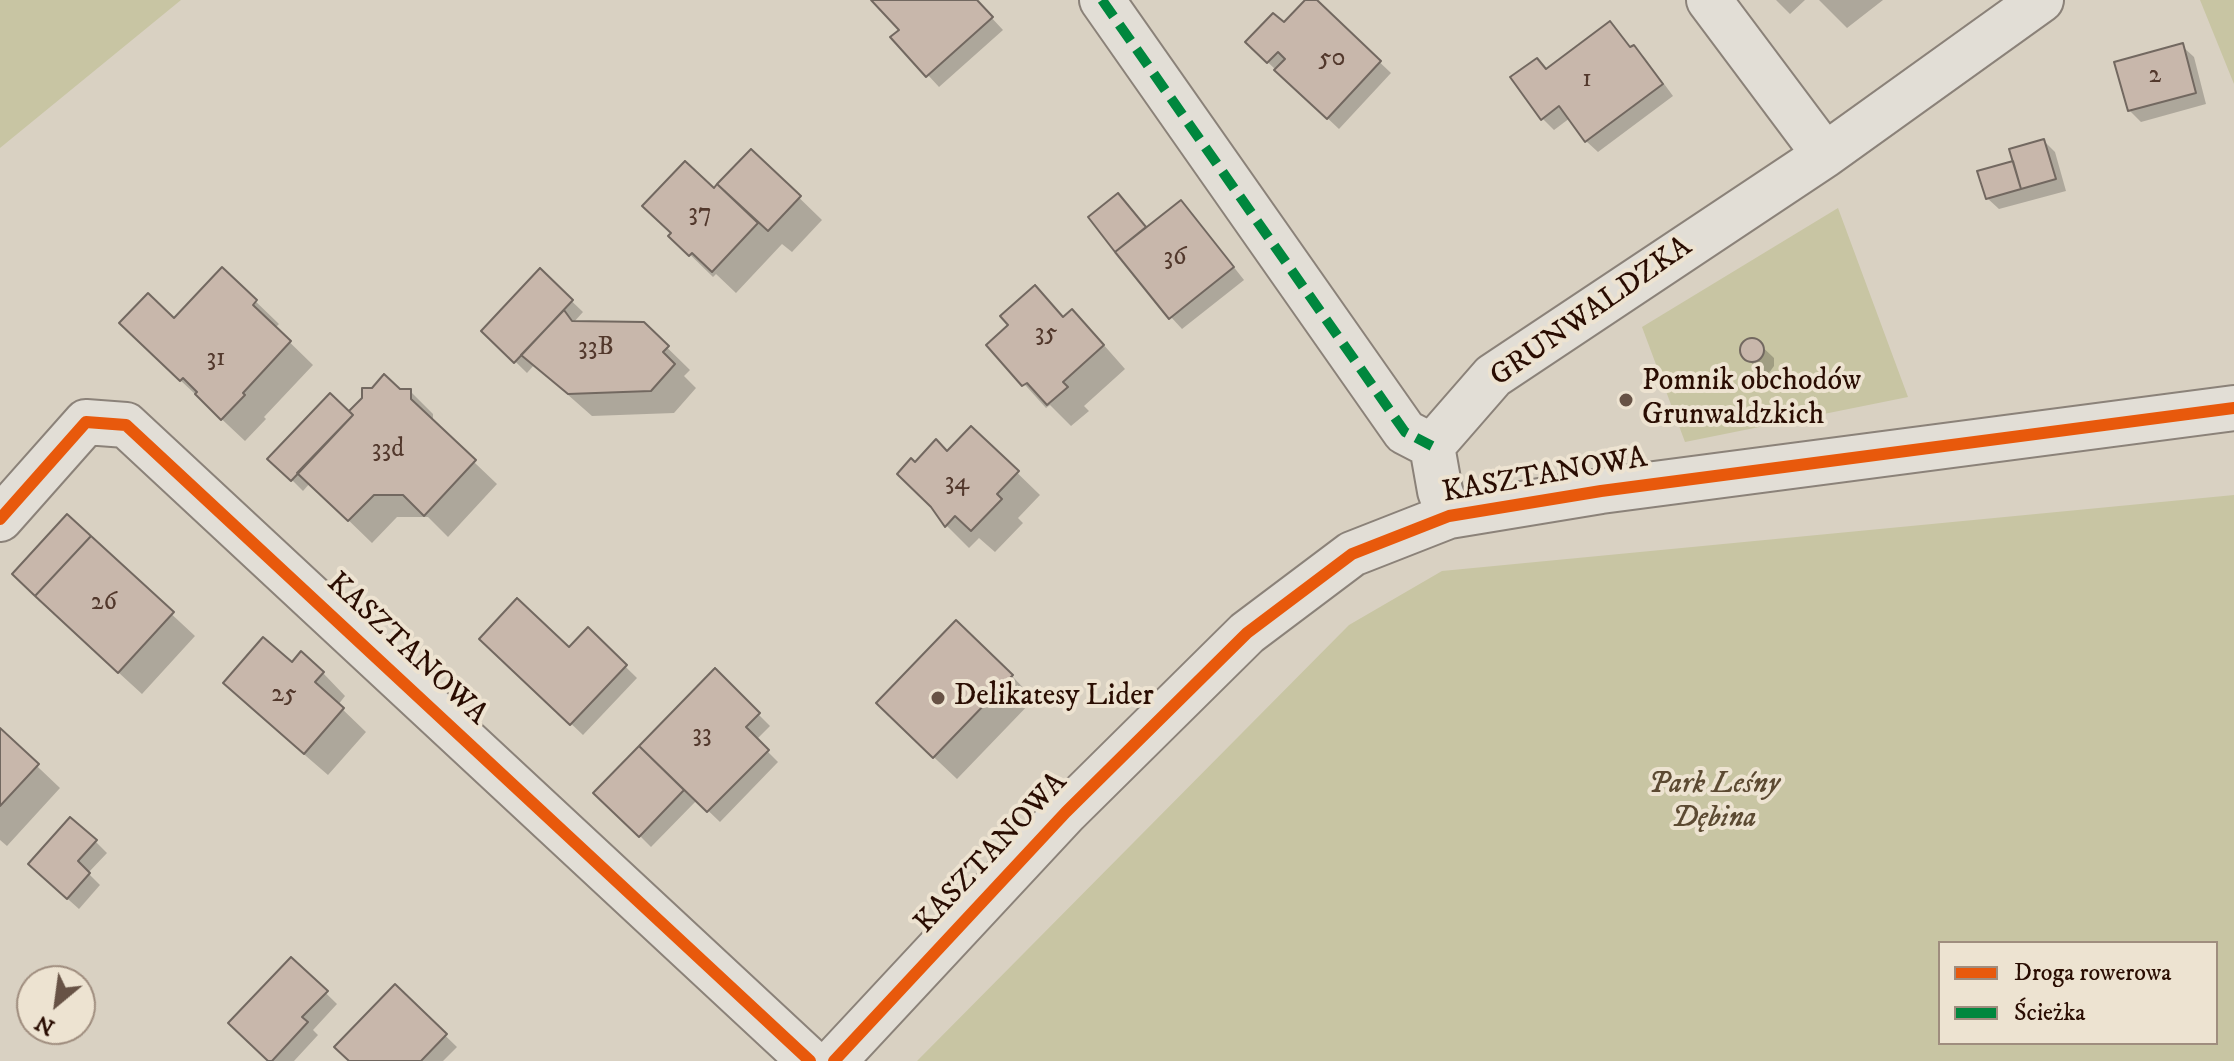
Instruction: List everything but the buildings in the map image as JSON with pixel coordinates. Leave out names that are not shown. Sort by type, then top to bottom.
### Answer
[{"type":"street","name":"KASZTANOWA","points":[[1102,0],[1405,432],[1432,446]]},
{"type":"street","points":[[1709,0],[1825,155]]},
{"type":"street","name":"GRUNWALDZKA","points":[[1432,446],[1493,376],[1825,155],[2041,0]]},
{"type":"street","name":"KASZTANOWA","points":[[834,1061],[1066,812],[1247,633],[1352,554],[1449,516],[1617,488],[2234,408]]},
{"type":"street","name":"KASZTANOWA","points":[[0,519],[86,422],[126,425],[810,1061]]},
{"type":"street","points":[[1432,446],[1440,491],[1449,516]]},
{"type":"green space","points":[[0,0],[181,0],[0,148]]},
{"type":"green space","points":[[2200,0],[2234,0],[2234,84]]},
{"type":"green space","points":[[1838,208],[1908,397],[1685,442],[1642,327]]},
{"type":"green space","name":"Park Leśny Dębina","points":[[2234,495],[2234,1061],[917,1061],[1349,625],[1442,571]]},
{"type":"marked path","points":[[1102,0],[1405,432],[1432,446]]},
{"type":"cycle path","points":[[834,1061],[1066,812],[1247,633],[1352,554],[1449,516],[1601,491],[2234,408]]},
{"type":"cycle path","points":[[0,519],[86,422],[126,425],[810,1061]]},
{"type":"place","name":"Pomnik obchodów Grunwaldzkich","points":[[1626,400]]},
{"type":"place","name":"Delikatesy Lider","points":[[938,698]]}]
